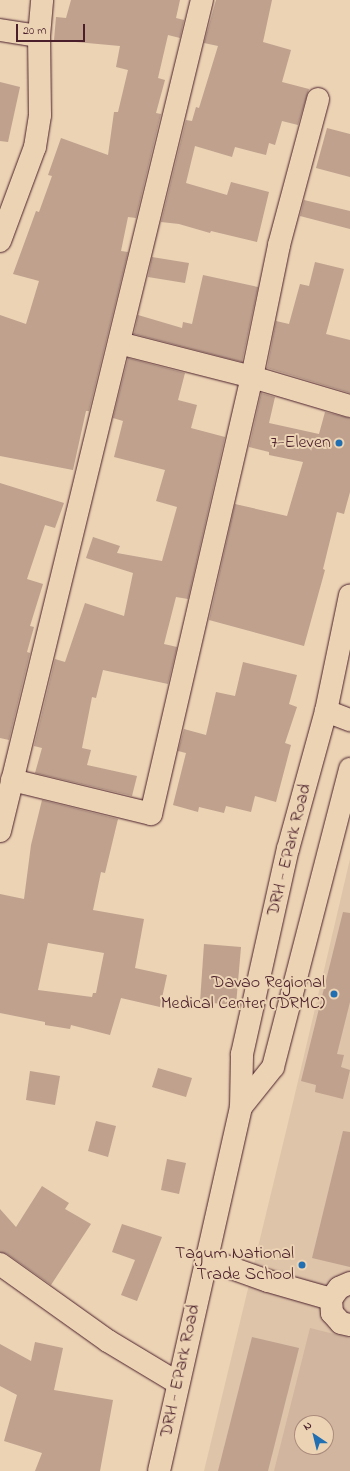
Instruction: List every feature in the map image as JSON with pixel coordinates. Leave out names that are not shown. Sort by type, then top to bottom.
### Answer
[{"type":"street","points":[[0,241],[7,205],[34,147],[40,115],[39,36],[42,0]]},
{"type":"street","points":[[0,831],[202,0]]},
{"type":"street","points":[[0,30],[39,36]]},
{"type":"street","points":[[12,780],[151,814],[252,377],[279,244],[318,99]]},
{"type":"street","points":[[119,343],[252,377],[350,406]]},
{"type":"street","name":"DRH - EPark Road","points":[[159,1471],[241,1107],[242,1054],[288,849],[326,711],[350,595]]},
{"type":"street","points":[[326,711],[350,720]]},
{"type":"street","name":"DRH - EPark Road","points":[[241,1107],[273,1067],[350,768]]},
{"type":"street","points":[[206,1260],[268,1281],[331,1299]]},
{"type":"street","points":[[0,1264],[108,1341],[178,1383]]},
{"type":"street","points":[[350,1283],[339,1288],[331,1299],[332,1313],[340,1323],[350,1325]]},
{"type":"shaded area","name":"Tagum National Trade School","points":[[350,859],[350,1471],[204,1471],[295,1094]]},
{"type":"shaded area","points":[[310,1328],[350,1338],[350,1471],[274,1471]]},
{"type":"building","points":[[71,0],[180,0],[176,18],[184,20],[180,38],[168,35],[158,78],[165,80],[156,113],[161,114],[136,218],[128,217],[121,251],[128,252],[89,411],[86,411],[73,470],[0,456],[0,315],[26,324],[39,281],[13,274],[36,211],[39,212],[52,176],[48,175],[61,138],[108,155],[114,112],[118,112],[128,70],[116,67],[120,46],[54,40],[56,17],[66,18]]},
{"type":"building","points":[[216,0],[272,0],[263,42],[291,50],[282,82],[309,89],[298,125],[282,121],[275,145],[269,143],[266,155],[235,147],[232,157],[195,146],[186,183],[227,195],[231,182],[269,192],[257,242],[211,231],[210,233],[179,224],[161,222],[186,120],[192,121],[196,107],[199,108],[218,46],[204,43]]},
{"type":"building","points":[[0,82],[20,87],[8,142],[0,141]]},
{"type":"building","points":[[327,128],[350,134],[350,177],[316,168]]},
{"type":"building","points":[[304,200],[350,211],[350,229],[300,216]]},
{"type":"building","points":[[152,257],[189,263],[185,283],[148,277]]},
{"type":"building","points":[[315,262],[344,269],[326,334],[350,340],[350,393],[267,368],[276,321],[289,324],[300,284],[309,286]]},
{"type":"building","points":[[203,275],[258,287],[242,362],[134,334],[138,315],[182,328],[183,322],[192,324]]},
{"type":"building","points":[[128,358],[185,373],[178,400],[197,405],[191,428],[225,437],[188,599],[176,597],[164,644],[177,647],[168,684],[103,670],[96,698],[92,697],[82,748],[91,750],[87,765],[137,776],[132,796],[35,773],[42,748],[34,746],[55,659],[65,662],[85,603],[124,616],[133,573],[86,558],[93,537],[120,546],[117,553],[162,561],[177,507],[156,501],[165,470],[114,457],[123,421],[113,418]]},
{"type":"building","points":[[261,393],[275,397],[269,423],[319,434],[325,412],[350,418],[350,492],[344,514],[337,512],[323,569],[325,570],[304,646],[209,620],[235,504],[287,516],[303,462],[269,455],[269,452],[249,447]]},
{"type":"building","points":[[0,483],[64,503],[55,528],[45,525],[27,579],[43,584],[30,626],[34,627],[27,652],[30,653],[9,740],[0,738]]},
{"type":"building","points":[[243,662],[297,675],[289,704],[297,707],[285,743],[291,745],[276,802],[255,796],[251,812],[226,806],[224,813],[199,807],[198,812],[173,805],[186,753],[178,751],[184,729],[206,735],[216,692],[235,696]]},
{"type":"building","points":[[42,800],[118,819],[105,873],[101,872],[93,910],[144,919],[135,968],[167,975],[160,1007],[121,998],[110,1035],[71,1025],[70,1029],[45,1025],[45,1022],[0,1013],[0,894],[24,899],[31,845]],"holes":[[[48,943],[104,953],[96,993],[93,993],[92,997],[38,990]]]},
{"type":"building","name":"Davao Regional Medical Center (DRMC)","points":[[343,912],[350,913],[350,1002],[337,1054],[344,1055],[341,1067],[350,1070],[343,1099],[315,1092],[316,1085],[301,1081]]},
{"type":"building","points":[[204,944],[241,947],[236,1005],[200,1002]]},
{"type":"building","points":[[158,1068],[192,1078],[186,1097],[152,1087]]},
{"type":"building","points":[[30,1071],[60,1076],[55,1105],[26,1100]]},
{"type":"building","points":[[96,1121],[116,1126],[108,1157],[88,1151]]},
{"type":"building","points":[[343,1131],[350,1132],[350,1267],[312,1258]]},
{"type":"building","points":[[167,1159],[186,1163],[179,1194],[161,1190]]},
{"type":"building","points":[[42,1186],[69,1203],[65,1209],[91,1224],[51,1285],[7,1254],[0,1252],[0,1209],[16,1227]]},
{"type":"building","points":[[122,1224],[162,1237],[137,1301],[121,1295],[135,1260],[112,1252]]},
{"type":"building","points":[[252,1337],[299,1348],[268,1471],[218,1471]]},
{"type":"building","points":[[35,1342],[63,1348],[54,1390],[113,1400],[100,1471],[35,1471],[42,1453],[4,1441],[17,1395],[0,1386],[0,1344],[31,1361]]},
{"type":"place","name":"7-Eleven","points":[[339,443]]},
{"type":"place","name":"Davao Regional Medical Center (DRMC)","points":[[334,994]]},
{"type":"place","name":"Tagum National Trade School","points":[[302,1265]]}]
